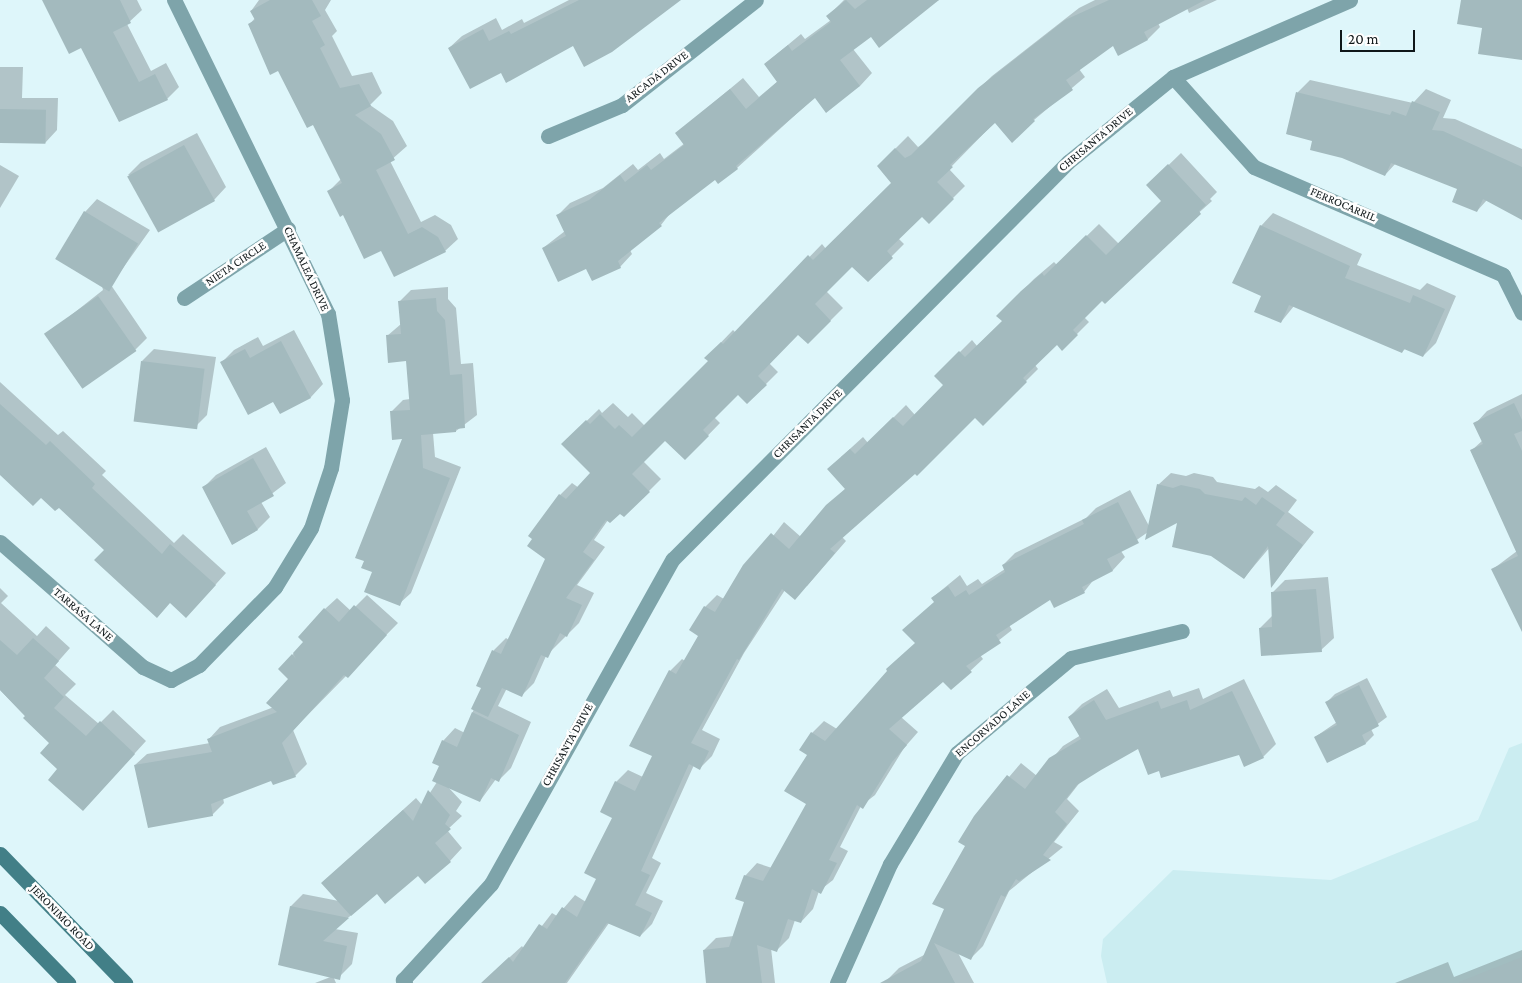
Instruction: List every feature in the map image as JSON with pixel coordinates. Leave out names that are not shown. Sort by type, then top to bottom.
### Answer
[{"type":"main road","name":"JERONIMO ROAD","points":[[0,854],[125,983]]},
{"type":"main road","points":[[0,914],[68,983]]},
{"type":"street","name":"CHAMALEA DRIVE","points":[[171,680],[199,665],[275,587],[311,528],[331,468],[342,400],[328,314],[288,229],[174,0]]},
{"type":"street","name":"ARCADA DRIVE","points":[[548,136],[622,105],[756,0]]},
{"type":"street","name":"CHRISANTA DRIVE","points":[[405,983],[403,980],[491,884],[673,559],[1068,162],[1173,77],[1350,0]]},
{"type":"street","name":"FERROCARRIL","points":[[1173,77],[1254,167],[1504,275],[1522,313]]},
{"type":"street","name":"NIETA CIRCLE","points":[[184,298],[288,229]]},
{"type":"street","name":"TARRASA LANE","points":[[0,542],[143,667],[171,680]]},
{"type":"street","name":"ENCORVADO LANE","points":[[837,983],[890,864],[957,753],[1071,658],[1182,631]]},
{"type":"shaded area","points":[[1522,743],[1522,983],[1107,983],[1101,956],[1103,939],[1173,870],[1331,880],[1478,820],[1509,748]]},
{"type":"building","points":[[42,0],[120,0],[131,23],[113,32],[139,82],[155,74],[168,100],[119,122],[81,48],[69,54]]},
{"type":"building","points":[[270,0],[312,0],[321,16],[312,21],[325,45],[320,48],[340,88],[359,84],[371,106],[355,115],[381,134],[395,160],[376,170],[408,234],[422,227],[438,237],[446,252],[394,277],[381,251],[364,259],[343,215],[340,217],[327,191],[342,183],[313,125],[307,128],[278,71],[270,75],[248,24],[255,20],[250,11]]},
{"type":"building","points":[[579,0],[681,0],[612,52],[584,67],[573,46],[506,83],[501,73],[470,89],[448,48],[483,29],[489,41],[509,31],[511,34]]},
{"type":"building","points":[[846,0],[855,9],[867,0],[939,0],[879,48],[871,37],[840,60],[860,86],[826,113],[815,98],[736,166],[738,169],[718,184],[715,180],[659,223],[662,226],[618,261],[621,268],[592,281],[586,269],[558,282],[542,248],[566,236],[556,215],[589,200],[620,175],[625,182],[647,165],[651,170],[684,145],[675,133],[730,89],[746,109],[777,82],[764,64],[788,45],[792,51],[831,22],[826,16]]},
{"type":"building","points":[[1109,0],[1205,0],[1144,32],[1148,40],[1118,56],[1113,46],[1066,80],[1073,90],[1033,119],[1035,121],[1012,143],[995,123],[950,165],[953,167],[937,182],[954,199],[929,224],[922,217],[887,251],[893,258],[868,282],[852,267],[815,304],[831,321],[808,344],[798,335],[758,376],[767,385],[747,404],[738,395],[703,430],[709,436],[685,460],[665,441],[632,474],[650,492],[624,517],[620,514],[610,523],[606,520],[583,552],[594,560],[566,598],[582,605],[567,637],[560,633],[548,658],[541,655],[522,697],[502,688],[488,717],[471,709],[481,688],[476,686],[492,650],[501,654],[545,559],[527,546],[532,539],[528,536],[559,494],[566,499],[590,473],[561,444],[586,420],[590,424],[600,414],[615,429],[619,425],[632,437],[708,361],[704,358],[721,342],[723,344],[808,255],[813,260],[891,183],[877,166],[895,148],[905,158],[911,155],[978,88],[1065,20]]},
{"type":"building","points":[[1461,0],[1522,0],[1522,60],[1478,54],[1482,28],[1457,24]]},
{"type":"building","points":[[1296,92],[1390,115],[1392,111],[1406,116],[1412,101],[1440,112],[1432,130],[1443,131],[1522,167],[1522,220],[1483,199],[1477,212],[1452,202],[1457,189],[1391,163],[1385,176],[1342,158],[1310,150],[1312,141],[1286,134]]},
{"type":"building","points":[[0,109],[46,110],[45,144],[0,143]]},
{"type":"building","points":[[184,145],[215,201],[158,232],[127,177]]},
{"type":"building","points":[[1168,164],[1206,205],[1199,211],[1201,214],[1105,304],[1102,301],[1073,330],[1078,335],[1062,351],[1057,345],[1023,378],[1027,382],[983,426],[975,418],[917,476],[915,474],[830,549],[835,553],[795,600],[782,589],[739,660],[737,659],[691,743],[709,751],[700,770],[689,764],[641,871],[650,875],[635,905],[652,913],[640,937],[607,923],[565,983],[481,983],[509,957],[513,962],[539,924],[547,929],[562,907],[577,917],[596,879],[584,873],[612,818],[600,812],[615,781],[635,791],[652,756],[629,746],[669,670],[676,674],[698,636],[689,630],[704,606],[715,612],[743,565],[771,533],[789,549],[826,505],[845,489],[827,469],[850,449],[855,454],[893,417],[903,426],[943,385],[934,376],[959,351],[965,357],[1002,321],[996,316],[1021,291],[1042,273],[1044,276],[1086,235],[1106,255],[1161,201],[1146,185]]},
{"type":"building","points":[[84,211],[138,243],[109,291],[55,259]]},
{"type":"building","points":[[1260,225],[1350,266],[1345,278],[1410,303],[1413,295],[1445,309],[1423,357],[1404,349],[1402,353],[1289,305],[1281,323],[1254,312],[1261,296],[1232,283]]},
{"type":"building","points":[[98,296],[136,351],[82,389],[44,334]]},
{"type":"building","points":[[436,298],[437,311],[445,320],[450,375],[462,374],[465,428],[456,429],[456,432],[421,435],[423,468],[450,478],[400,606],[364,592],[372,572],[361,568],[364,561],[355,558],[402,439],[392,440],[390,411],[410,410],[406,361],[388,363],[386,335],[401,334],[398,301]]},
{"type":"building","points":[[281,341],[311,398],[280,414],[273,402],[248,415],[220,362],[245,349],[250,358]]},
{"type":"building","points":[[141,361],[205,369],[197,429],[134,422]]},
{"type":"building","points":[[1514,403],[1522,420],[1522,431],[1514,434],[1522,451],[1522,632],[1491,569],[1518,556],[1470,450],[1483,444],[1473,423]]},
{"type":"building","points":[[0,404],[46,445],[50,441],[95,484],[92,488],[162,554],[170,544],[216,585],[186,618],[170,603],[157,618],[94,560],[104,550],[59,508],[55,511],[41,498],[33,506],[0,475]]},
{"type":"building","points":[[253,458],[274,496],[247,511],[258,530],[232,545],[202,487]]},
{"type":"building","points":[[1157,484],[1173,488],[1181,485],[1200,489],[1205,494],[1242,501],[1245,497],[1256,505],[1262,497],[1285,513],[1276,525],[1303,545],[1271,588],[1268,546],[1244,579],[1211,556],[1172,547],[1177,523],[1145,540]]},
{"type":"building","points":[[1118,502],[1139,543],[1107,559],[1113,571],[1082,587],[1085,593],[1054,608],[1050,600],[996,635],[1001,643],[966,666],[972,672],[951,690],[943,682],[889,729],[907,745],[892,762],[863,809],[857,805],[829,860],[837,863],[821,894],[812,889],[801,923],[788,919],[777,952],[757,945],[762,983],[706,983],[703,950],[729,947],[744,902],[735,899],[744,875],[763,881],[806,804],[784,791],[807,755],[799,750],[811,732],[825,741],[887,671],[886,669],[915,643],[902,630],[934,602],[931,598],[948,586],[955,597],[966,590],[969,595],[1005,572],[1002,565],[1084,524],[1082,520]]},
{"type":"building","points":[[1316,589],[1322,652],[1261,656],[1259,628],[1272,627],[1271,592]]},
{"type":"building","points":[[354,605],[387,635],[348,678],[344,675],[282,743],[296,777],[273,785],[271,781],[211,804],[213,816],[148,828],[134,765],[212,752],[207,739],[277,712],[266,703],[288,679],[278,669],[292,654],[296,659],[293,653],[303,642],[298,637],[324,608],[339,622]]},
{"type":"building","points":[[33,638],[59,661],[44,678],[64,697],[54,708],[86,736],[100,721],[135,754],[83,811],[48,780],[57,769],[40,753],[49,743],[23,718],[25,716],[0,690],[0,640],[17,655]]},
{"type":"building","points":[[1359,685],[1379,726],[1362,735],[1366,744],[1327,763],[1314,737],[1337,725],[1325,702]]},
{"type":"building","points":[[1232,691],[1264,758],[1244,767],[1239,755],[1161,778],[1159,771],[1148,775],[1138,749],[1101,770],[1077,785],[1055,812],[1067,824],[1043,855],[1051,860],[1019,881],[1016,879],[1005,897],[1001,895],[971,960],[934,943],[955,983],[880,983],[921,961],[944,909],[932,904],[965,846],[958,842],[974,816],[1007,775],[1025,789],[1049,758],[1081,739],[1068,717],[1094,700],[1106,720],[1158,701],[1161,709],[1187,700],[1190,710]]},
{"type":"building","points":[[472,712],[519,735],[499,782],[491,778],[480,802],[432,781],[439,766],[432,763],[442,740],[457,747]]},
{"type":"building","points":[[428,790],[450,815],[445,824],[451,829],[435,843],[451,862],[425,884],[418,876],[385,904],[377,894],[351,916],[321,883],[403,810],[413,821]]},
{"type":"building","points":[[290,906],[349,918],[323,941],[347,946],[340,980],[278,965]]},
{"type":"building","points":[[1522,957],[1522,983],[1459,983],[1459,982]]}]
